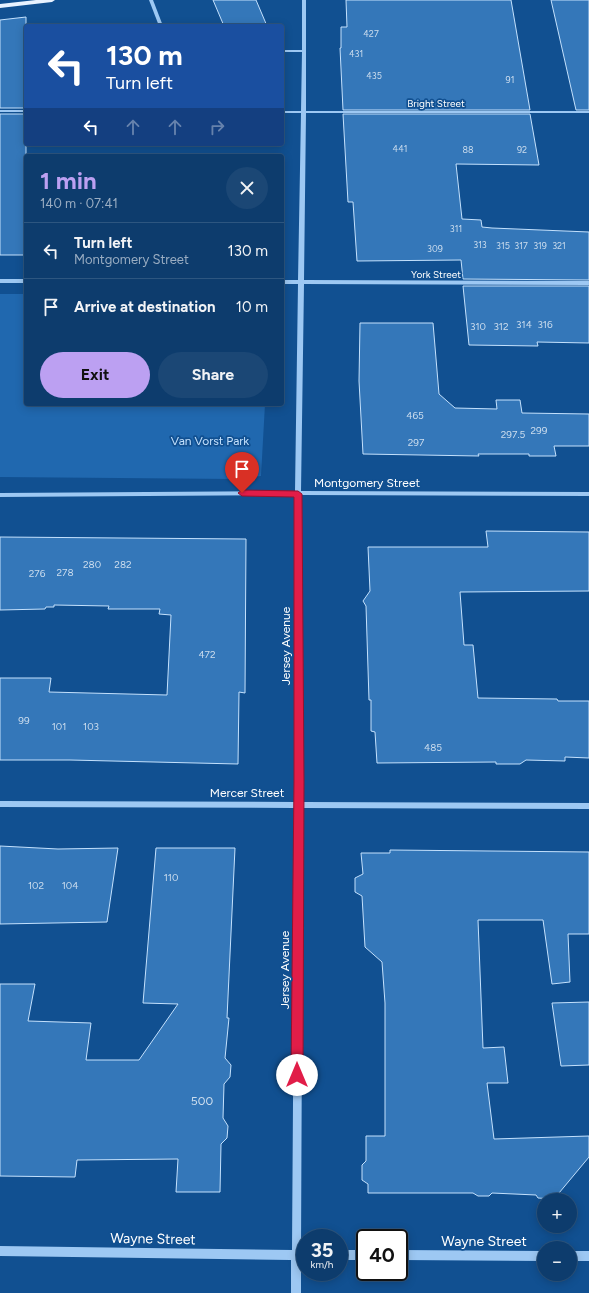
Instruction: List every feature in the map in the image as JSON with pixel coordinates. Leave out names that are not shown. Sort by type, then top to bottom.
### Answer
[{"type":"main road","points":[[0,6],[52,0]]},
{"type":"street","points":[[151,0],[160,24]]},
{"type":"street","name":"Jersey Avenue","points":[[300,1229],[298,494],[302,282],[304,0]]},
{"type":"street","points":[[284,51],[304,51]]},
{"type":"street","points":[[0,111],[24,111]]},
{"type":"street","name":"Bright Street","points":[[284,112],[589,112]]},
{"type":"street","points":[[0,280],[24,281]]},
{"type":"street","name":"York Street","points":[[284,282],[589,283]]},
{"type":"street","name":"Montgomery Street","points":[[0,496],[589,494]]},
{"type":"street","name":"Mercer Street","points":[[0,804],[589,806]]},
{"type":"street","name":"Wayne Street","points":[[0,1251],[296,1255]]},
{"type":"street","name":"Wayne Street","points":[[408,1255],[537,1256]]},
{"type":"street","points":[[577,1256],[589,1256]]},
{"type":"street","name":"Jersey Avenue","points":[[296,1293],[297,1281]]},
{"type":"green space","name":"Van Vorst Park","points":[[0,294],[24,294],[24,406],[265,406],[261,476],[235,479],[0,477]]},
{"type":"building","points":[[213,0],[256,0],[266,24],[223,24]]},
{"type":"building","points":[[346,0],[511,0],[530,110],[343,110],[340,48],[341,27],[347,27]]},
{"type":"building","points":[[551,0],[589,0],[589,110],[576,110]]},
{"type":"building","points":[[26,17],[26,24],[24,24],[24,108],[0,108],[0,20]]},
{"type":"building","points":[[0,114],[24,114],[24,146],[26,146],[26,154],[24,154],[24,255],[0,255]]},
{"type":"building","points":[[343,114],[530,114],[539,165],[456,164],[462,219],[481,220],[482,227],[589,232],[589,280],[463,279],[461,260],[357,261],[353,202],[348,202]]},
{"type":"building","points":[[463,286],[589,286],[589,343],[537,342],[538,346],[469,345]]},
{"type":"building","points":[[360,323],[433,323],[439,394],[455,408],[497,409],[496,400],[520,400],[522,413],[589,414],[589,446],[554,446],[556,456],[529,456],[529,454],[478,454],[479,456],[363,454],[359,381]]},
{"type":"building","points":[[486,531],[589,532],[589,591],[460,592],[464,645],[473,645],[478,698],[589,701],[589,758],[565,757],[565,761],[526,760],[520,764],[496,764],[496,762],[377,763],[375,732],[371,731],[371,700],[369,700],[366,606],[363,601],[370,591],[368,547],[488,547]]},
{"type":"building","points":[[0,537],[246,539],[245,693],[239,692],[238,764],[0,760],[0,678],[51,678],[49,692],[167,695],[171,615],[159,614],[160,609],[108,609],[109,606],[54,605],[54,607],[46,607],[45,609],[0,610]]},
{"type":"building","points":[[0,846],[58,849],[118,848],[107,922],[0,924]]},
{"type":"building","points":[[156,848],[235,848],[227,1018],[229,1018],[225,1058],[231,1065],[230,1077],[224,1084],[223,1118],[228,1126],[227,1138],[221,1144],[220,1192],[176,1192],[178,1159],[77,1160],[75,1177],[0,1176],[0,984],[35,984],[28,1021],[91,1023],[86,1060],[139,1060],[178,1004],[143,1003]]},
{"type":"building","points":[[390,850],[589,852],[589,934],[568,934],[570,982],[552,984],[543,920],[478,920],[483,1048],[504,1047],[508,1083],[487,1083],[494,1139],[589,1136],[589,1157],[559,1193],[537,1193],[537,1196],[536,1195],[492,1193],[489,1196],[478,1196],[473,1193],[368,1193],[368,1184],[362,1180],[362,1165],[366,1161],[366,1136],[385,1136],[385,1003],[382,962],[365,947],[362,896],[355,892],[355,878],[363,874],[361,853],[390,853]]},
{"type":"building","points":[[589,1002],[589,1065],[561,1066],[552,1003]]},
{"type":"route","points":[[242,493],[298,494],[299,782],[297,1075]]}]
